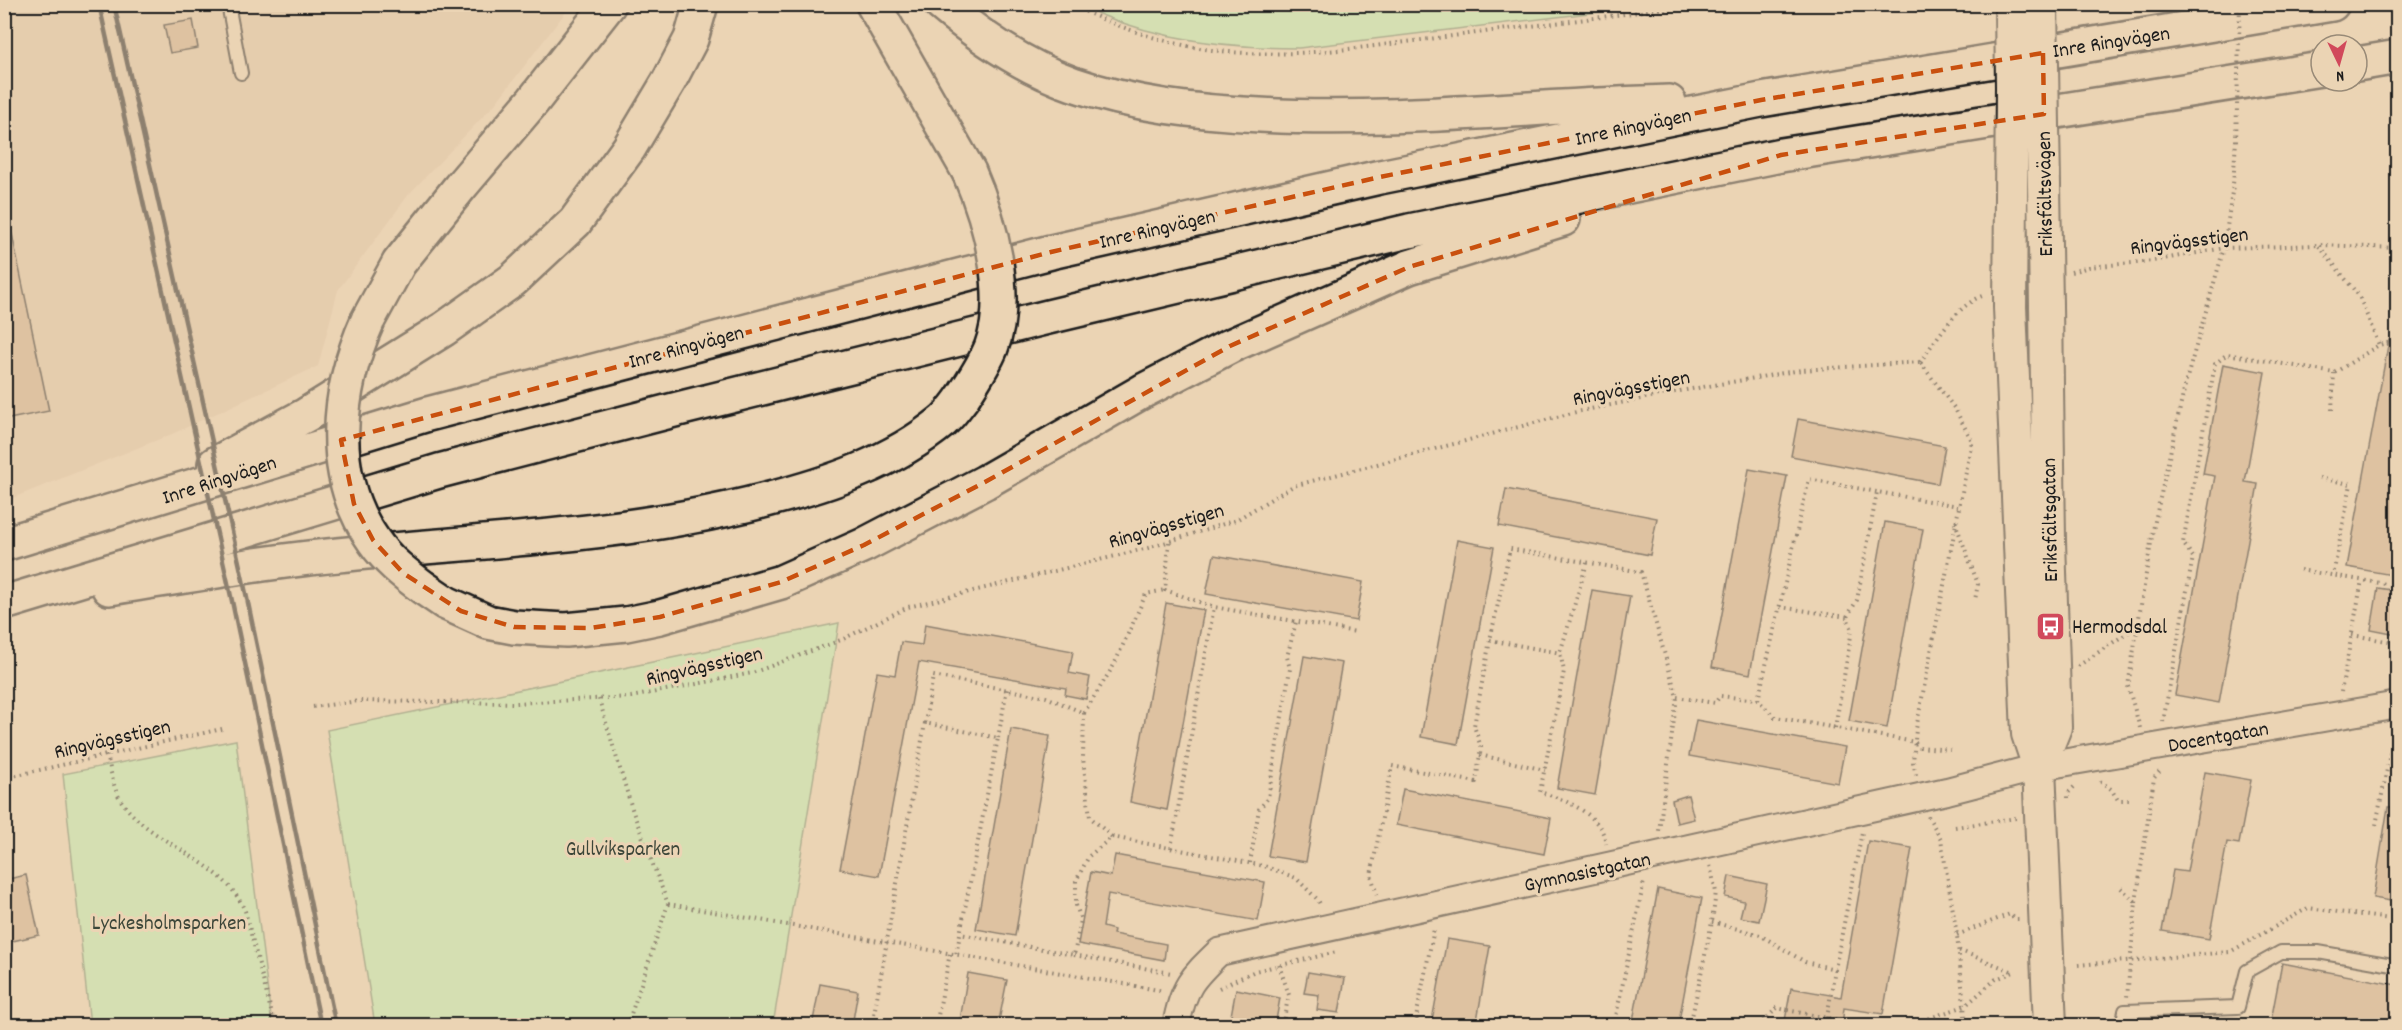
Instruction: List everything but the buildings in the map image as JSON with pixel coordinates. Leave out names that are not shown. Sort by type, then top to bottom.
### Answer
[{"type":"highway","points":[[609,4],[533,101],[399,263],[354,350],[341,416],[344,468],[354,504],[374,540],[403,573],[446,603],[488,622],[514,627],[566,630],[626,624],[660,617],[771,585],[864,545],[986,482],[1143,391],[1230,346],[1408,267],[1540,225],[1781,155]]},
{"type":"highway","points":[[149,501],[306,415],[444,329],[513,280],[575,222],[629,148],[691,39],[701,4]]},
{"type":"highway","points":[[4,608],[80,592],[291,560],[545,538],[670,521],[791,493],[874,464],[915,441],[945,419],[963,397],[991,346],[998,298],[997,272],[991,235],[982,203],[969,172],[873,4]]},
{"type":"highway","points":[[941,4],[968,27],[1005,52],[1071,84],[1131,101],[1207,112],[1299,117],[1416,116],[1581,105],[1761,100]]},
{"type":"highway","name":"Inre Ringvägen","points":[[4,544],[429,414],[1051,252],[1380,177],[1761,100],[2332,4]]},
{"type":"highway","points":[[2369,62],[2397,57]]},
{"type":"highway","points":[[4,603],[439,471],[678,408],[1409,231],[1781,155],[2309,71]]},
{"type":"street","name":"Eriksfältsvägen","points":[[2003,299],[2012,87],[2011,4]]},
{"type":"street","name":"Eriksfältsvägen","points":[[2041,4],[2046,305]]},
{"type":"street","name":"Eriksfältsgatan","points":[[2003,299],[2028,734],[2054,810],[2050,1026]]},
{"type":"street","name":"Eriksfältsgatan","points":[[2039,767],[2055,727],[2049,541],[2046,305]]},
{"type":"street","name":"Docentgatan","points":[[2039,767],[2143,749],[2395,720]]},
{"type":"street","name":"Gymnasistgatan","points":[[1188,986],[1219,952],[1922,796],[2039,767]]},
{"type":"street","points":[[1176,1026],[1188,986]]},
{"type":"lane","points":[[228,4],[241,73]]},
{"type":"lane","points":[[2122,1026],[2125,1011],[2238,1007],[2247,971],[2281,952],[2318,952],[2397,966]]},
{"type":"path","points":[[1069,4],[1128,30],[1174,44],[1220,51],[1282,55],[1348,49],[1698,4]]},
{"type":"path","points":[[2143,749],[2139,721],[2128,686],[2153,530],[2186,381],[2224,248],[2235,141],[2240,4]]},
{"type":"path","points":[[2318,245],[2359,296],[2379,345]]},
{"type":"path","name":"Ringvägsstigen","points":[[2065,273],[2089,267],[2153,261],[2224,248],[2318,245],[2397,248]]},
{"type":"path","points":[[1966,1026],[1957,935],[1941,839],[1928,817],[1913,762],[1955,521],[1972,441],[1955,408],[1920,362],[1947,326],[1974,298],[2003,299]]},
{"type":"path","points":[[2162,728],[2193,557],[2183,543],[2215,364],[2227,354],[2334,373],[2379,345],[2387,343],[2397,345]]},
{"type":"path","name":"Ringvägsstigen","points":[[314,707],[359,701],[505,703],[631,697],[752,673],[841,640],[908,607],[1169,542],[1236,520],[1293,486],[1576,412],[1680,391],[1801,370],[1920,362]]},
{"type":"path","points":[[2332,410],[2334,373]]},
{"type":"path","points":[[2319,478],[2351,484],[2333,575]]},
{"type":"path","points":[[1758,700],[1809,479],[1958,506]]},
{"type":"path","points":[[1847,617],[1857,600],[1877,492]]},
{"type":"path","points":[[1955,521],[1978,584],[1975,600]]},
{"type":"path","points":[[1165,590],[1169,542]]},
{"type":"path","points":[[1383,916],[1371,875],[1392,766],[1476,782],[1480,747],[1474,726],[1510,549],[1641,572],[1677,697],[1656,855]]},
{"type":"path","points":[[1587,563],[1560,653],[1564,671],[1540,792],[1565,800],[1591,817],[1604,835],[1608,866]]},
{"type":"path","points":[[2300,570],[2397,584]]},
{"type":"path","points":[[2340,696],[2362,580]]},
{"type":"path","points":[[1330,928],[1318,900],[1296,878],[1250,863],[1112,837],[1090,817],[1083,758],[1084,713],[1114,665],[1146,594],[1165,590],[1214,607],[1356,632]]},
{"type":"path","points":[[1779,606],[1847,617]]},
{"type":"path","points":[[1171,848],[1214,607]]},
{"type":"path","points":[[1835,728],[1852,630],[1847,617]]},
{"type":"path","points":[[1250,863],[1259,809],[1268,798],[1290,669],[1287,657],[1296,622]]},
{"type":"path","points":[[2068,667],[2076,667],[2139,624]]},
{"type":"path","points":[[2352,635],[2397,643]]},
{"type":"path","points":[[1490,640],[1560,653]]},
{"type":"path","points":[[872,1026],[933,676],[1046,697],[1084,713]]},
{"type":"path","points":[[956,955],[1007,689]]},
{"type":"path","points":[[1677,697],[1715,703],[1720,696],[1758,700],[1775,717],[1915,742],[1920,747],[1950,750]]},
{"type":"path","points":[[599,699],[633,812],[668,904],[627,1026]]},
{"type":"path","points":[[2376,825],[2395,720]]},
{"type":"path","points":[[925,723],[998,738]]},
{"type":"path","name":"Ringvägsstigen","points":[[4,778],[226,728]]},
{"type":"path","points":[[107,754],[116,792],[131,813],[144,825],[211,870],[238,895],[245,911],[275,1026]]},
{"type":"path","points":[[1480,755],[1545,770]]},
{"type":"path","points":[[2125,1011],[2136,902],[2154,777],[2164,767]]},
{"type":"path","points":[[1955,827],[2054,810],[2068,793],[2084,780]]},
{"type":"path","points":[[2094,780],[2102,782],[2111,789],[2118,800],[2129,800]]},
{"type":"path","points":[[1827,1018],[1862,831]]},
{"type":"path","points":[[1074,955],[1081,920],[1076,905],[1076,881],[1089,856],[1112,837]]},
{"type":"path","points":[[1690,1026],[1716,892],[1710,866]]},
{"type":"path","points":[[1614,1026],[1644,881]]},
{"type":"path","points":[[2121,888],[2136,902]]},
{"type":"path","points":[[668,904],[956,955],[1188,986]]},
{"type":"path","points":[[2073,956],[2075,966],[2130,959],[2184,958],[2230,952],[2308,908],[2397,920]]},
{"type":"path","points":[[1957,935],[2010,914],[2015,919]]},
{"type":"path","points":[[1712,922],[1760,935],[1805,962],[1835,969]]},
{"type":"path","points":[[1419,1026],[1416,1018],[1434,929]]},
{"type":"path","points":[[960,934],[1074,955],[1188,986]]},
{"type":"path","points":[[1906,1026],[1965,1006],[1996,979],[2014,972],[1958,950]]},
{"type":"path","points":[[936,1026],[950,953]]},
{"type":"path","points":[[1279,965],[1288,995],[1282,1026]]},
{"type":"path","points":[[1759,1026],[1777,1008],[1868,1026]]},
{"type":"highlighted area","points":[[2043,53],[2044,114],[1781,155],[1409,267],[1230,346],[985,482],[864,545],[781,582],[660,617],[591,628],[514,627],[461,611],[403,573],[373,540],[354,504],[341,440],[1051,252],[1380,177],[1761,100]]},
{"type":"shaded area","points":[[4,5],[571,5],[495,104],[409,194],[338,290],[318,366],[172,434],[5,501]]},
{"type":"green space","points":[[1080,5],[1656,5],[1299,48],[1271,48],[1215,43],[1159,34],[1105,17]]},
{"type":"green space","name":"Gullviksparken","points":[[839,623],[773,1025],[375,1025],[327,730]]},
{"type":"green space","name":"Lyckesholmsparken","points":[[236,740],[272,1025],[90,1025],[63,774]]},
{"type":"railway","points":[[99,4],[232,601],[321,1026]]},
{"type":"railway","points":[[114,4],[247,598],[336,1026]]},
{"type":"place","name":"Hermodsdal","points":[[2051,626]]}]
